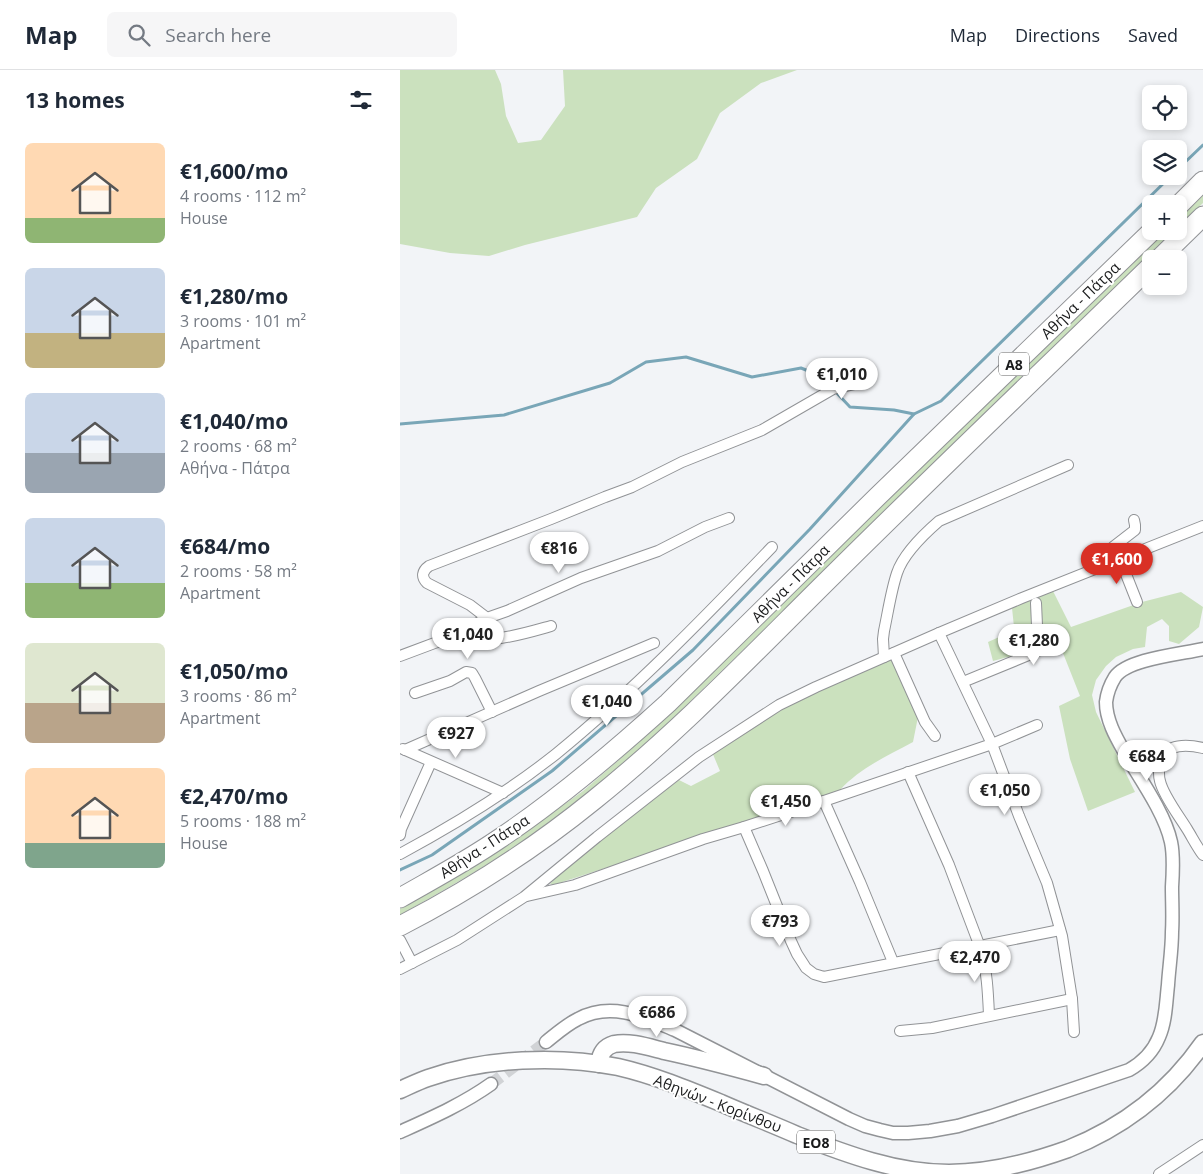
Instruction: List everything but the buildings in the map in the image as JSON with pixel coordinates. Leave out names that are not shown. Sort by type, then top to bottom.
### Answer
[{"type":"highway","points":[[1187,197],[1203,181]]},
{"type":"highway","points":[[1168,250],[1203,216]]},
{"type":"highway","name":"Αθήνα - Πάτρα","points":[[400,898],[517,827],[577,782],[632,736],[1143,240]]},
{"type":"highway","name":"Αθήνα - Πάτρα","points":[[400,926],[511,861],[592,802],[630,770],[691,714],[1142,275]]},
{"type":"main road","name":"Αθηνών - Κορίνθου","points":[[400,1090],[427,1078],[469,1067],[500,1062],[540,1060],[599,1064],[621,1068],[680,1086],[831,1148],[868,1161],[914,1171],[965,1173],[1003,1168],[1041,1158],[1103,1133],[1124,1121],[1166,1088],[1178,1076],[1203,1043]]},
{"type":"main road","points":[[599,1064],[606,1048],[613,1044],[626,1044],[693,1057],[764,1076]]},
{"type":"street","points":[[487,618],[470,605],[427,583],[423,579],[424,569],[632,487],[682,462],[762,430],[833,389],[868,381]]},
{"type":"street","points":[[884,657],[884,631],[897,572],[909,552],[926,533],[939,521],[1068,465]]},
{"type":"street","points":[[401,654],[456,635],[487,618],[507,612],[581,578],[658,551],[705,527],[729,518]]},
{"type":"street","points":[[1106,564],[1113,547],[1134,530],[1134,520]]},
{"type":"street","points":[[400,969],[457,940],[524,897],[597,837],[707,752],[779,706],[816,687],[939,633],[1203,526]]},
{"type":"street","points":[[400,854],[503,793],[554,755],[596,719],[699,622],[772,547]]},
{"type":"street","points":[[1120,559],[1137,602]]},
{"type":"street","points":[[963,682],[1036,652],[1038,648],[1036,603]]},
{"type":"street","points":[[456,635],[466,638],[495,640],[550,626]]},
{"type":"street","points":[[939,633],[992,744],[1047,883],[1060,930],[1072,999],[1074,1032]]},
{"type":"street","points":[[402,749],[654,643]]},
{"type":"street","points":[[546,1042],[579,1018],[606,1010],[632,1014],[675,1030],[818,1104],[865,1126],[880,1130],[908,1133],[958,1126],[1129,1070],[1144,1060],[1154,1048],[1162,1029],[1172,933],[1173,855],[1171,842],[1160,812],[1114,735],[1106,703],[1108,689],[1115,676],[1122,670],[1137,663],[1203,649]]},
{"type":"street","points":[[894,653],[925,722],[934,736]]},
{"type":"street","points":[[415,694],[470,672],[492,712]]},
{"type":"street","points":[[524,897],[575,885],[703,839],[824,801],[992,744],[1038,725]]},
{"type":"street","points":[[1203,748],[1185,746],[1170,749],[1163,754],[1159,768],[1160,781],[1169,800],[1203,855]]},
{"type":"street","points":[[402,749],[503,793]]},
{"type":"street","points":[[400,835],[431,762]]},
{"type":"street","points":[[908,772],[949,865],[980,947],[987,979],[989,1015]]},
{"type":"street","points":[[824,801],[893,962]]},
{"type":"street","points":[[744,827],[791,941],[806,968],[814,974],[824,977],[1060,930]]},
{"type":"street","points":[[400,940],[412,963]]},
{"type":"street","points":[[900,1031],[932,1028],[1072,999]]},
{"type":"street","points":[[400,1132],[456,1106],[491,1084]]},
{"type":"street","points":[[1159,1174],[1203,1146]]},
{"type":"green space","points":[[400,70],[495,70],[501,84],[506,116],[518,143],[541,140],[565,106],[563,70],[797,70],[761,83],[720,113],[697,159],[656,188],[637,217],[489,256],[450,253],[400,244]]},
{"type":"green space","points":[[1203,195],[1203,203],[1187,218],[1187,211]]},
{"type":"green space","points":[[1157,240],[1164,240],[1154,250],[1146,250]]},
{"type":"green space","points":[[1142,254],[1142,261],[661,730],[546,825],[505,853],[400,915],[400,909],[502,849],[583,791],[693,692]]},
{"type":"green space","points":[[1053,591],[1071,627],[1142,602],[1181,592],[1203,607],[1199,627],[1179,644],[1169,641],[1169,626],[1162,619],[1147,627],[1145,647],[1133,649],[1116,657],[1106,666],[1096,680],[1092,695],[1096,712],[1135,792],[1088,811],[1070,759],[1059,706],[1080,696],[1059,643],[993,661],[988,642],[1006,634],[1014,627],[1012,608]]},
{"type":"green space","points":[[892,659],[918,717],[913,742],[865,769],[840,790],[732,827],[553,885],[550,884],[567,865],[679,780],[691,786],[720,771],[712,752],[774,712],[839,680]]},
{"type":"waterway","points":[[1187,160],[1203,145]]},
{"type":"waterway","points":[[400,870],[432,855],[552,771],[693,650],[810,529],[914,414],[941,401],[1162,185]]},
{"type":"waterway","points":[[400,424],[504,415],[610,383],[646,362],[686,357],[752,377],[801,368],[821,376],[831,387]]},
{"type":"waterway","points":[[835,391],[850,407],[894,410],[914,414]]},
{"type":"tunnel","points":[[491,1084],[546,1042]]}]
